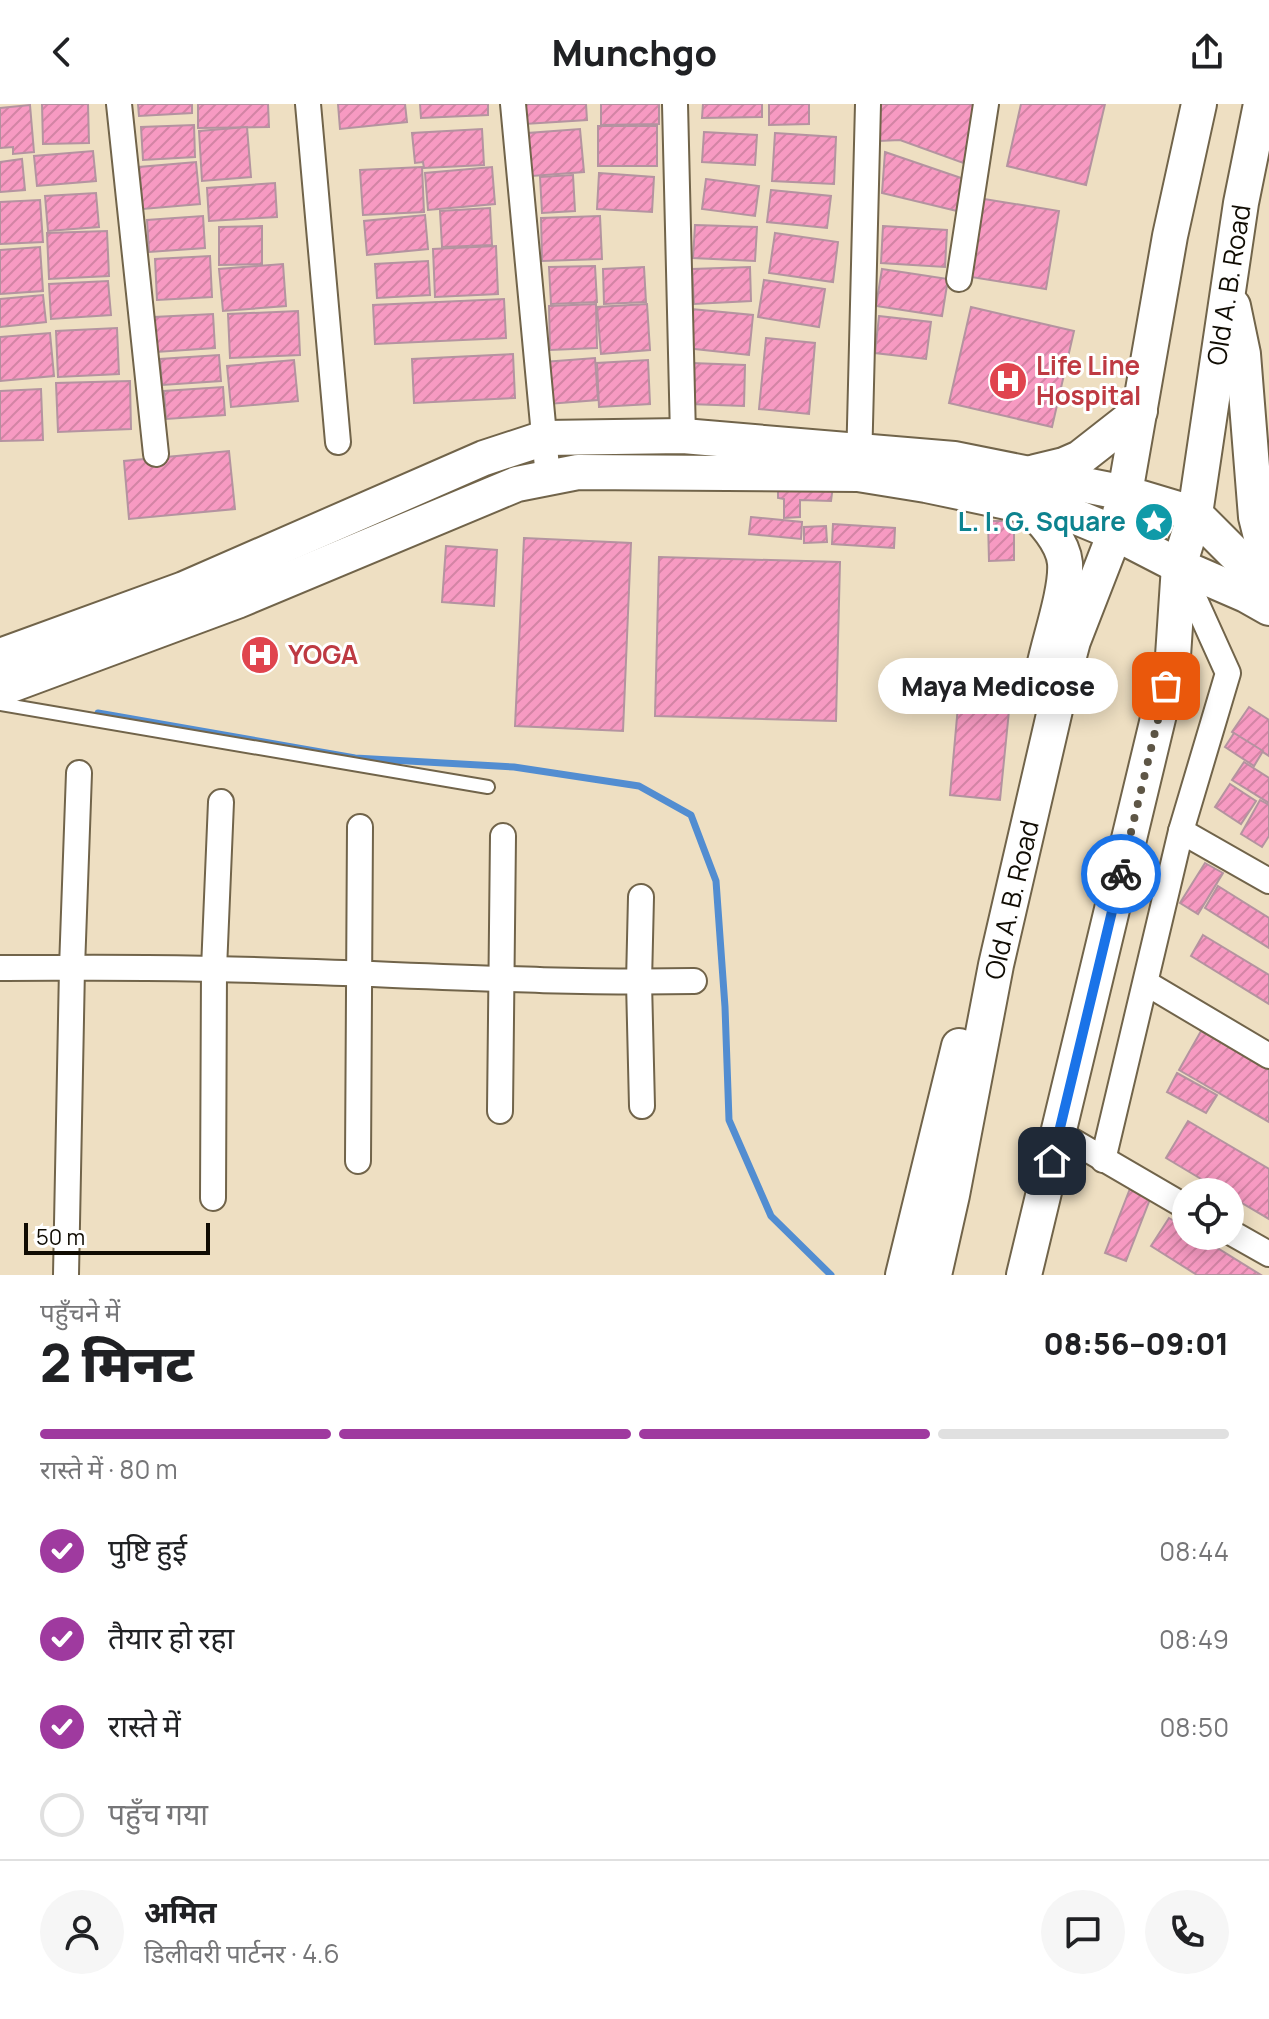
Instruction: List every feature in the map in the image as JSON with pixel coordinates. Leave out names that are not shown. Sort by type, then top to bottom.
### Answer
[{"type":"main road","points":[[1115,533],[1125,493],[1170,236],[1199,104]]},
{"type":"main road","name":"Old A. B. Road","points":[[1195,514],[1241,203],[1261,104]]},
{"type":"main road","points":[[1228,286],[1243,354],[1256,517],[1269,569]]},
{"type":"main road","points":[[1028,490],[1097,446],[1140,411]]},
{"type":"main road","points":[[0,656],[184,589],[484,458],[545,438],[683,436],[859,463]]},
{"type":"main road","points":[[0,689],[237,601],[517,484],[578,472],[954,459],[1028,490],[1074,516],[1269,608]]},
{"type":"main road","points":[[1028,490],[1125,493],[1195,514],[1247,566],[1269,580]]},
{"type":"main road","points":[[903,1275],[1049,694],[1065,562],[1059,544],[1040,517],[1028,490]]},
{"type":"main road","points":[[1024,1275],[1173,656],[1179,566],[1195,514]]},
{"type":"main road","name":"Old A. B. Road","points":[[934,1275],[1049,694],[1115,533]]},
{"type":"street","points":[[119,104],[156,454]]},
{"type":"street","points":[[308,104],[338,442]]},
{"type":"street","points":[[513,104],[548,478]]},
{"type":"street","points":[[675,104],[683,436]]},
{"type":"street","points":[[859,463],[868,104]]},
{"type":"street","points":[[959,279],[986,104]]},
{"type":"street","points":[[1103,1160],[1181,831],[1228,673],[1179,566]]},
{"type":"street","points":[[66,1275],[79,773]]},
{"type":"street","points":[[213,1198],[214,969],[221,802]]},
{"type":"street","points":[[358,1161],[360,827]]},
{"type":"street","points":[[1181,831],[1269,881]]},
{"type":"street","points":[[500,1111],[503,836]]},
{"type":"street","points":[[641,897],[639,982],[642,1106]]},
{"type":"street","points":[[0,968],[214,969],[694,981]]},
{"type":"street","points":[[1146,983],[1269,1056]]},
{"type":"street","points":[[1059,1133],[1172,1199]]},
{"type":"street","points":[[1244,1240],[1269,1254]]},
{"type":"lane","points":[[0,704],[488,787]]},
{"type":"building","points":[[42,104],[88,104],[89,143],[43,144]]},
{"type":"building","points":[[138,104],[192,104],[192,113],[139,116]]},
{"type":"building","points":[[198,104],[268,104],[269,127],[198,128]]},
{"type":"building","points":[[338,104],[405,104],[407,122],[340,129]]},
{"type":"building","points":[[420,104],[488,104],[488,115],[421,118]]},
{"type":"building","points":[[524,104],[586,104],[587,120],[525,124]]},
{"type":"building","points":[[601,104],[659,104],[659,124],[601,125]]},
{"type":"building","points":[[703,104],[762,104],[762,117],[702,118]]},
{"type":"building","points":[[769,104],[809,104],[809,124],[769,125]]},
{"type":"building","points":[[878,104],[975,104],[966,164],[900,140],[879,141]]},
{"type":"building","points":[[1021,104],[1105,104],[1086,185],[1007,166]]},
{"type":"building","points":[[30,105],[34,152],[13,154],[13,147],[0,148],[0,108]]},
{"type":"building","points":[[194,125],[195,157],[143,160],[141,127]]},
{"type":"building","points":[[598,126],[657,126],[657,166],[598,166]]},
{"type":"building","points":[[247,127],[251,177],[202,181],[199,131]]},
{"type":"building","points":[[482,129],[484,165],[424,168],[423,162],[415,163],[412,133]]},
{"type":"building","points":[[580,129],[584,172],[532,176],[528,133]]},
{"type":"building","points":[[704,132],[757,135],[755,165],[702,162]]},
{"type":"building","points":[[775,133],[836,137],[834,184],[772,181]]},
{"type":"building","points":[[93,151],[96,181],[37,186],[34,156]]},
{"type":"building","points":[[885,152],[964,179],[961,212],[882,193]]},
{"type":"building","points":[[22,159],[25,190],[0,192],[0,162]]},
{"type":"building","points":[[196,162],[200,204],[143,209],[139,167]]},
{"type":"building","points":[[422,167],[424,212],[363,215],[360,170]]},
{"type":"building","points":[[492,167],[495,204],[428,210],[425,173]]},
{"type":"building","points":[[599,173],[654,177],[652,212],[597,209]]},
{"type":"building","points":[[573,175],[575,211],[542,213],[540,177]]},
{"type":"building","points":[[706,179],[759,186],[755,216],[702,209]]},
{"type":"building","points":[[275,183],[277,217],[209,221],[207,188]]},
{"type":"building","points":[[771,190],[831,196],[827,228],[767,222]]},
{"type":"building","points":[[96,193],[99,227],[48,231],[45,196]]},
{"type":"building","points":[[978,198],[1059,211],[1046,289],[965,276]]},
{"type":"building","points":[[40,200],[43,242],[0,244],[0,202]]},
{"type":"building","points":[[490,208],[492,245],[442,247],[440,211]]},
{"type":"building","points":[[425,215],[428,249],[367,255],[364,221]]},
{"type":"building","points":[[203,216],[205,248],[149,252],[147,220]]},
{"type":"building","points":[[600,216],[602,259],[542,261],[541,218]]},
{"type":"building","points":[[695,225],[757,227],[755,261],[693,258]]},
{"type":"building","points":[[262,226],[262,264],[219,265],[219,227]]},
{"type":"building","points":[[883,226],[947,230],[945,267],[881,263]]},
{"type":"building","points":[[107,231],[109,276],[49,279],[47,233]]},
{"type":"building","points":[[775,233],[838,242],[833,282],[769,273]]},
{"type":"building","points":[[496,246],[498,294],[435,297],[433,249]]},
{"type":"building","points":[[40,247],[43,291],[0,294],[0,250]]},
{"type":"building","points":[[210,256],[212,297],[157,300],[155,259]]},
{"type":"building","points":[[428,261],[430,295],[377,298],[375,264]]},
{"type":"building","points":[[283,264],[286,306],[223,311],[219,269]]},
{"type":"building","points":[[595,266],[597,302],[551,304],[549,267]]},
{"type":"building","points":[[644,267],[646,302],[604,304],[603,269]]},
{"type":"building","points":[[750,267],[751,301],[694,304],[692,269]]},
{"type":"building","points":[[882,269],[948,279],[942,316],[876,306]]},
{"type":"building","points":[[764,280],[825,289],[819,327],[758,317]]},
{"type":"building","points":[[108,281],[111,315],[51,319],[49,284]]},
{"type":"building","points":[[43,295],[46,322],[0,327],[0,299]]},
{"type":"building","points":[[504,299],[506,338],[375,344],[373,305]]},
{"type":"building","points":[[596,304],[597,348],[550,350],[549,306]]},
{"type":"building","points":[[647,304],[650,350],[601,354],[597,307]]},
{"type":"building","points":[[971,307],[1074,331],[1052,427],[949,403]]},
{"type":"building","points":[[691,309],[753,315],[749,355],[686,348]]},
{"type":"building","points":[[298,311],[300,355],[230,358],[228,314]]},
{"type":"building","points":[[213,314],[215,348],[156,352],[154,317]]},
{"type":"building","points":[[879,316],[931,322],[926,359],[875,353]]},
{"type":"building","points":[[117,328],[119,374],[58,377],[56,331]]},
{"type":"building","points":[[50,333],[54,376],[0,381],[0,337]]},
{"type":"building","points":[[766,338],[815,343],[809,414],[759,409]]},
{"type":"building","points":[[513,354],[515,398],[414,403],[412,359]]},
{"type":"building","points":[[219,355],[221,381],[162,385],[160,359]]},
{"type":"building","points":[[595,358],[598,400],[548,404],[544,362]]},
{"type":"building","points":[[294,360],[298,401],[231,407],[227,366]]},
{"type":"building","points":[[648,360],[650,404],[599,407],[597,363]]},
{"type":"building","points":[[691,363],[745,365],[744,406],[689,404]]},
{"type":"building","points":[[130,381],[131,429],[58,432],[56,383]]},
{"type":"building","points":[[223,387],[225,415],[166,419],[164,391]]},
{"type":"building","points":[[41,389],[43,440],[0,441],[0,391]]},
{"type":"building","points":[[229,451],[235,509],[129,519],[124,461]]},
{"type":"building","points":[[778,483],[833,486],[831,501],[800,500],[800,517],[784,518],[784,499],[778,498]]},
{"type":"building","points":[[751,517],[802,522],[801,539],[749,534]]},
{"type":"building","points":[[988,521],[1014,521],[1014,560],[989,561]]},
{"type":"building","points":[[833,524],[895,528],[894,548],[832,544]]},
{"type":"building","points":[[826,526],[827,542],[804,543],[804,527]]},
{"type":"building","points":[[524,538],[631,543],[623,731],[515,726]]},
{"type":"building","points":[[446,546],[497,550],[494,606],[442,602]]},
{"type":"building","points":[[659,557],[840,562],[836,721],[655,716]]},
{"type":"building","points":[[958,706],[1009,711],[1000,800],[950,795]]},
{"type":"building","points":[[1249,707],[1269,720],[1269,756],[1232,732]]},
{"type":"building","points":[[1234,733],[1263,751],[1254,766],[1225,747]]},
{"type":"building","points":[[1244,762],[1269,778],[1269,803],[1232,780]]},
{"type":"building","points":[[1230,784],[1256,801],[1241,824],[1215,807]]},
{"type":"building","points":[[1260,800],[1269,805],[1269,836],[1262,847],[1241,834]]},
{"type":"building","points":[[1205,863],[1223,873],[1198,914],[1180,903]]},
{"type":"building","points":[[1218,886],[1269,918],[1269,948],[1205,908]]},
{"type":"building","points":[[1203,935],[1269,975],[1269,1004],[1191,956]]},
{"type":"building","points":[[1201,1031],[1269,1070],[1269,1122],[1179,1070]]},
{"type":"building","points":[[1177,1073],[1217,1095],[1206,1113],[1167,1092]]},
{"type":"building","points":[[1188,1121],[1269,1169],[1269,1219],[1244,1204],[1244,1178],[1200,1178],[1166,1158]]},
{"type":"building","points":[[1131,1186],[1152,1194],[1126,1261],[1105,1253]]},
{"type":"building","points":[[1169,1218],[1172,1220],[1172,1250],[1221,1250],[1261,1275],[1197,1275],[1151,1246]]},
{"type":"waterway","points":[[98,713],[355,758],[514,767],[639,786],[691,815],[716,881],[729,1120],[771,1216],[831,1275]]},
{"type":"way so far","points":[[1121,874],[1166,686]]},
{"type":"place","name":"Life Line Hospital","points":[[1008,381]]},
{"type":"place","name":"L. I. G. Square","points":[[1154,522]]},
{"type":"place","name":"YOGA","points":[[260,655]]},
{"type":"place","name":"Maya Medicose","points":[[1166,686]]},
{"type":"route","points":[[1052,1161],[1121,874]]}]
